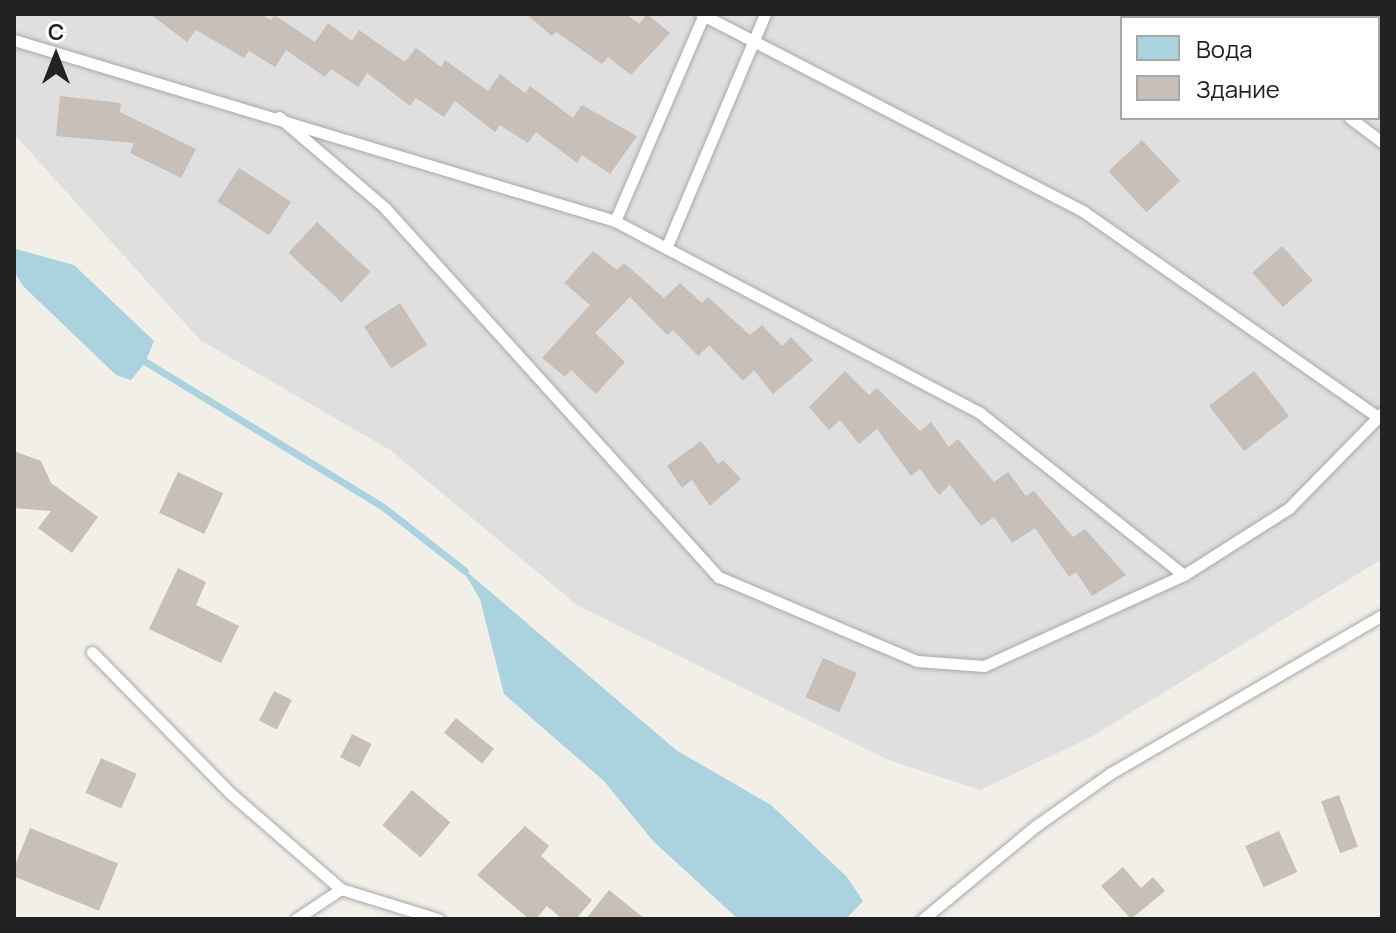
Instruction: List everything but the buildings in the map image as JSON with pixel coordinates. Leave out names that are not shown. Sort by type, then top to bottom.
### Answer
[{"type":"lane","points":[[279,117],[385,208],[719,577],[917,661],[984,666],[1184,575],[1289,508],[1380,415],[1084,212],[703,14],[615,221]]},
{"type":"lane","points":[[666,248],[765,14]]},
{"type":"lane","points":[[14,40],[279,117],[615,221],[980,413],[1184,575]]},
{"type":"lane","points":[[1353,120],[1382,142]]},
{"type":"lane","points":[[923,919],[1037,825],[1111,773],[1382,615]]},
{"type":"lane","points":[[92,652],[230,793],[341,889],[438,919]]},
{"type":"lane","points":[[296,919],[341,889]]},
{"type":"shaded area","points":[[14,14],[1382,14],[1382,559],[1091,737],[980,790],[886,759],[577,605],[390,450],[200,340],[14,134]]},
{"type":"water","points":[[14,244],[16,249],[74,265],[154,341],[145,363],[131,380],[116,375],[23,286],[14,271]]},
{"type":"water","points":[[460,566],[676,750],[771,805],[847,877],[863,901],[846,919],[738,919],[653,841],[604,781],[504,694],[480,599]]},
{"type":"waterway","points":[[141,359],[382,506],[465,571]]}]
